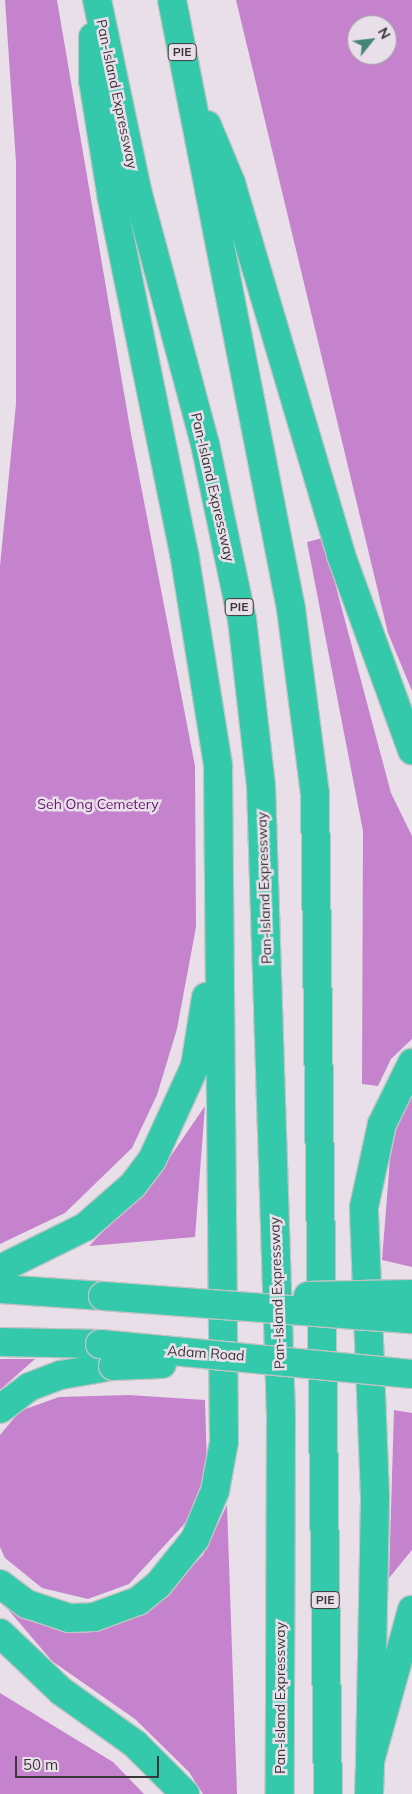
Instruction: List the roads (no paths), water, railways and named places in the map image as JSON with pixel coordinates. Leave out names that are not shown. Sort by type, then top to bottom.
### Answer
[{"type":"highway","points":[[0,1584],[27,1604],[69,1618],[94,1617],[138,1601],[158,1585],[195,1539],[215,1491],[224,1442],[222,906],[218,765],[208,694],[94,90],[95,0]]},
{"type":"highway","name":"Pan-Island Expressway","points":[[95,0],[138,194],[218,502],[242,619],[260,786],[281,1415],[280,1794]]},
{"type":"highway","name":"PIE","points":[[172,0],[292,609],[315,794],[328,1794]]},
{"type":"highway","points":[[191,103],[217,143],[341,555],[412,750]]},
{"type":"highway","points":[[0,1269],[84,1227],[133,1185],[152,1160],[195,1066],[222,906]]},
{"type":"highway","points":[[369,1794],[375,1497],[364,1207],[382,1124],[412,1062]]},
{"type":"highway","points":[[0,1289],[237,1302],[412,1318]]},
{"type":"highway","points":[[237,1302],[351,1293],[412,1294]]},
{"type":"highway","points":[[0,1342],[107,1355]]},
{"type":"highway","points":[[0,1410],[29,1387],[107,1355]]},
{"type":"highway","name":"Adam Road","points":[[107,1355],[240,1355],[412,1374]]},
{"type":"highway","points":[[370,1761],[412,1610]]},
{"type":"highway","points":[[0,1633],[61,1691],[135,1744],[185,1794]]},
{"type":"park label","name":"Seh Ong Cemetery","points":[[98,804]]}]
